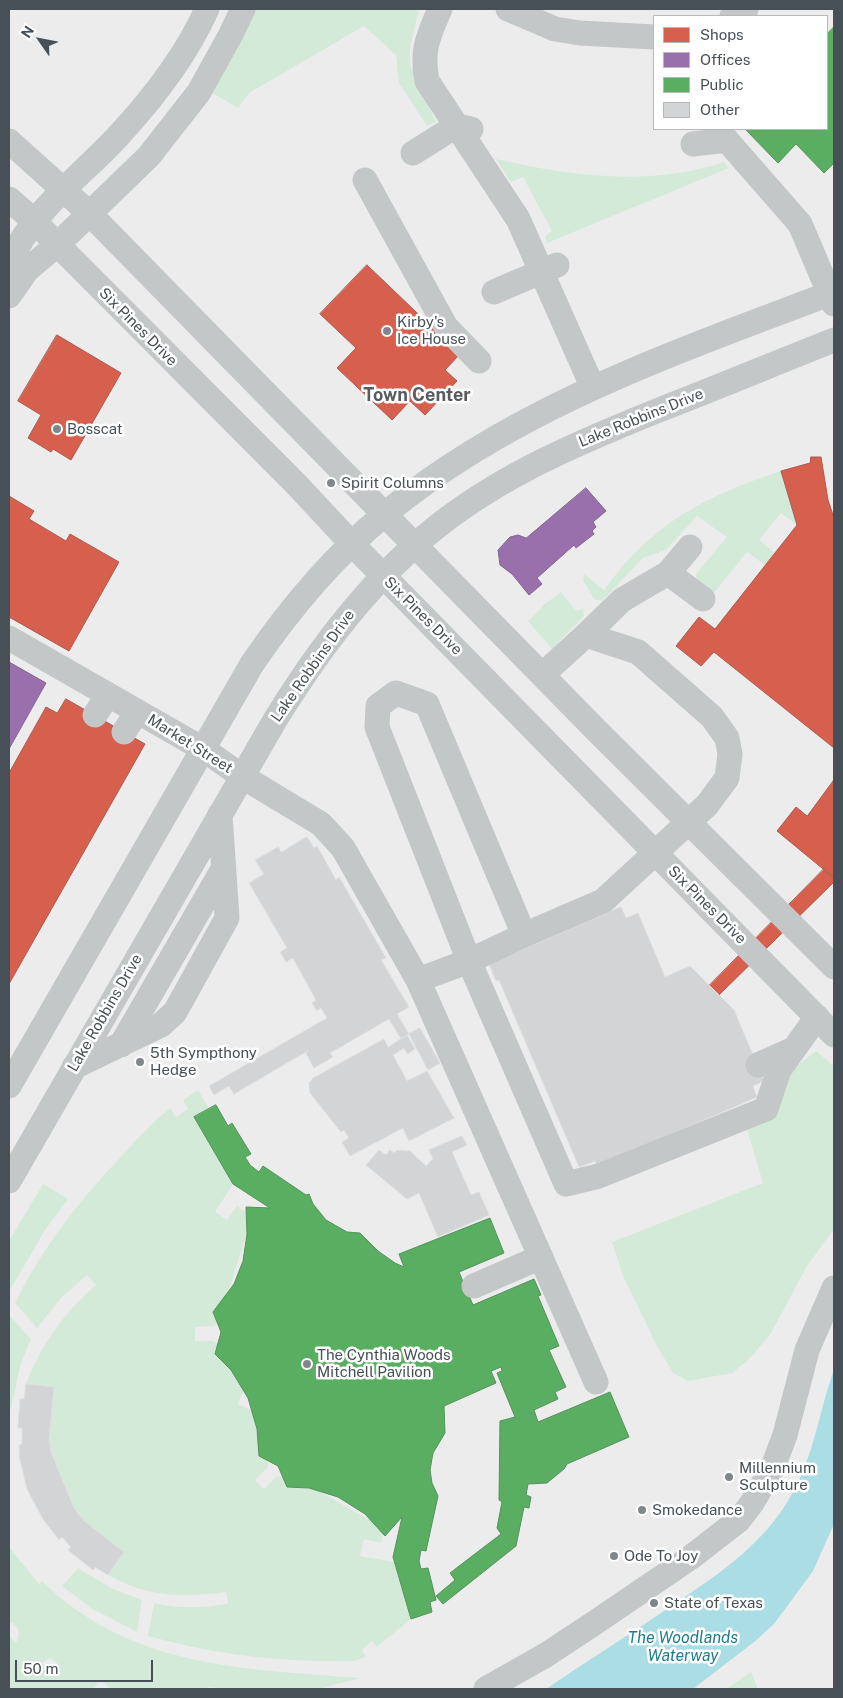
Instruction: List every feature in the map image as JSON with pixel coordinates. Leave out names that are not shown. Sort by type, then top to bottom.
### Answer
[{"type":"street","points":[[9,265],[34,221],[120,135],[171,73],[207,9]]},
{"type":"street","points":[[9,296],[27,270],[57,245],[149,156],[199,92],[243,9]]},
{"type":"street","points":[[440,9],[426,41],[430,54],[427,81],[466,128],[549,269],[570,316],[593,388]]},
{"type":"street","points":[[508,9],[555,29],[580,33],[653,37]]},
{"type":"street","points":[[734,15],[746,9]]},
{"type":"street","points":[[413,153],[466,128]]},
{"type":"street","points":[[9,1086],[252,664],[289,612],[352,544],[385,514],[444,471],[498,437],[593,388],[833,296],[791,227],[758,186],[722,134],[693,144]]},
{"type":"street","points":[[9,141],[89,213],[385,514],[414,546],[834,967]]},
{"type":"street","points":[[365,180],[446,327],[479,361]]},
{"type":"street","name":"Six Pines Drive","points":[[9,200],[34,221],[296,484],[383,576],[834,1034]]},
{"type":"street","points":[[494,292],[549,269]]},
{"type":"street","name":"Lake Robbins Drive","points":[[9,1181],[275,720],[319,652],[353,608],[383,576],[414,546],[465,506],[494,487],[556,453],[833,340]]},
{"type":"street","points":[[542,675],[622,600],[668,573],[690,547]]},
{"type":"street","points":[[668,573],[702,599]]},
{"type":"street","points":[[418,980],[469,961],[603,901],[707,805],[728,778],[730,754],[727,738],[712,717],[638,652],[586,635]]},
{"type":"street","name":"Market Street","points":[[9,638],[101,705],[131,722],[203,749],[321,824],[338,840],[418,980],[596,1382]]},
{"type":"street","points":[[524,935],[427,704],[396,693],[378,706],[377,727],[469,961],[566,1184],[599,1176],[766,1109],[779,1070],[817,1017]]},
{"type":"street","points":[[74,1067],[161,1026],[169,1020],[178,1007],[225,924],[228,909],[223,870],[220,814]]},
{"type":"street","points":[[758,1065],[794,1049]]},
{"type":"street","points":[[474,1286],[541,1257]]},
{"type":"street","points":[[486,1689],[546,1655],[593,1624],[690,1558],[739,1520],[752,1504],[773,1467],[785,1435],[810,1343],[834,1288]]},
{"type":"green space","points":[[254,9],[419,9],[410,48],[410,65],[436,122],[427,126],[399,83],[396,55],[364,26],[249,93],[238,108],[211,92]]},
{"type":"green space","points":[[496,159],[553,170],[610,176],[639,177],[668,174],[696,170],[724,162],[729,168],[547,243],[545,236],[552,231],[523,177],[511,182]]},
{"type":"green space","points":[[781,471],[797,525],[781,513],[759,540],[775,553],[765,565],[747,552],[714,593],[697,579],[696,574],[727,537],[697,516],[666,550],[643,558],[602,601],[594,599],[583,580],[584,574],[604,590],[622,567],[661,529],[704,502]]},
{"type":"green space","points":[[561,592],[576,611],[583,609],[584,616],[552,649],[528,621],[542,606]]},
{"type":"green space","points":[[816,1051],[834,1066],[834,1229],[807,1266],[770,1335],[750,1358],[732,1373],[688,1381],[673,1373],[657,1346],[623,1276],[612,1242],[763,1183],[746,1126],[772,1115],[794,1068]]},
{"type":"green space","points":[[198,1090],[209,1109],[194,1118],[233,1184],[215,1212],[227,1220],[237,1206],[246,1212],[247,1232],[219,1322],[214,1326],[195,1327],[195,1341],[213,1341],[219,1345],[216,1354],[231,1370],[244,1390],[238,1404],[253,1411],[259,1440],[259,1456],[268,1460],[268,1467],[255,1480],[264,1489],[277,1476],[285,1478],[288,1487],[315,1489],[373,1522],[383,1534],[381,1543],[364,1539],[360,1556],[394,1562],[411,1619],[377,1647],[372,1641],[362,1650],[366,1656],[362,1659],[303,1661],[258,1657],[192,1647],[148,1636],[154,1603],[191,1607],[228,1604],[226,1592],[180,1595],[151,1592],[123,1583],[108,1575],[124,1552],[83,1520],[74,1508],[51,1452],[49,1439],[54,1387],[26,1384],[39,1355],[55,1330],[96,1285],[87,1275],[61,1298],[37,1328],[15,1303],[25,1283],[60,1229],[116,1162],[170,1108],[176,1117],[188,1109],[183,1100]]},
{"type":"green space","points":[[43,1184],[68,1199],[45,1230],[9,1292],[9,1241]]},
{"type":"green space","points":[[10,1316],[31,1339],[20,1366],[11,1409],[9,1409]]},
{"type":"green space","points":[[9,1547],[39,1584],[42,1581],[76,1610],[113,1632],[151,1648],[191,1659],[232,1666],[360,1678],[319,1689],[218,1689],[211,1687],[203,1689],[109,1689],[106,1684],[100,1682],[93,1688],[96,1689],[9,1689],[9,1636],[16,1643],[19,1633],[15,1625],[9,1622]],"holes":[[[50,1658],[58,1664],[57,1672],[42,1663]]]},
{"type":"green space","points":[[78,1568],[111,1588],[142,1600],[137,1632],[91,1608],[62,1586]]},
{"type":"green space","points":[[751,1672],[758,1689],[726,1689]]},
{"type":"water","name":"The Woodlands Waterway","points":[[834,1370],[834,1524],[813,1571],[774,1624],[754,1642],[693,1689],[546,1689],[708,1581],[756,1542],[782,1510],[807,1462]]},
{"type":"building: Shops","name":"Kirby's Ice House","points":[[367,265],[460,354],[445,370],[457,381],[425,415],[410,401],[392,420],[337,368],[356,348],[320,314]]},
{"type":"building: Shops","points":[[57,335],[121,373],[71,460],[53,449],[51,452],[28,438],[41,415],[18,401]]},
{"type":"building: Shops","points":[[811,457],[821,457],[828,500],[834,518],[834,748],[714,652],[701,666],[676,646],[699,617],[715,629],[797,525],[781,471],[810,463]]},
{"type":"building: Shops","points":[[9,496],[34,511],[29,519],[66,541],[70,534],[119,562],[69,651],[9,617]]},
{"type":"building: Shops","points":[[66,699],[145,744],[9,984],[9,773],[46,707],[57,713]]},
{"type":"building: Shops","points":[[834,780],[834,878],[777,831],[796,807],[807,816]]},
{"type":"building: Shops","points":[[824,869],[834,878],[834,882],[719,995],[709,986]]},
{"type":"building: Offices","points":[[586,488],[606,511],[593,522],[596,527],[592,531],[594,534],[576,548],[574,545],[537,578],[542,584],[529,595],[512,574],[500,565],[498,550],[510,537],[518,535],[526,538]]},
{"type":"building: Offices","points":[[9,662],[46,683],[9,749]]},
{"type":"building: Public","points":[[834,27],[834,163],[824,173],[796,144],[778,163],[746,130],[828,130],[828,33]]},
{"type":"building: Public","points":[[216,1105],[228,1126],[232,1123],[251,1154],[245,1157],[250,1165],[259,1172],[263,1166],[306,1195],[309,1194],[313,1204],[326,1220],[347,1232],[360,1233],[378,1251],[404,1267],[399,1254],[490,1218],[504,1253],[459,1272],[473,1305],[534,1279],[541,1295],[538,1296],[559,1346],[549,1350],[566,1387],[555,1392],[558,1399],[534,1410],[538,1422],[610,1392],[629,1437],[567,1464],[564,1469],[547,1483],[528,1484],[526,1495],[531,1497],[529,1508],[524,1507],[516,1546],[443,1604],[436,1596],[455,1580],[450,1573],[501,1534],[497,1528],[502,1502],[499,1500],[500,1421],[515,1417],[497,1373],[502,1371],[501,1367],[491,1371],[496,1383],[444,1406],[445,1433],[433,1453],[430,1470],[432,1483],[438,1496],[426,1551],[421,1550],[419,1561],[421,1569],[428,1568],[436,1600],[430,1602],[432,1612],[411,1619],[393,1557],[402,1517],[385,1536],[365,1514],[338,1497],[309,1488],[287,1487],[278,1466],[259,1456],[257,1429],[248,1398],[231,1370],[215,1354],[221,1332],[213,1312],[234,1284],[243,1261],[247,1234],[246,1207],[270,1208],[233,1184],[194,1117]]},
{"type":"building: Other","points":[[307,837],[314,848],[317,846],[336,880],[339,877],[386,958],[381,960],[409,1007],[397,1014],[409,1034],[401,1039],[389,1019],[330,1053],[333,1057],[314,1068],[306,1053],[309,1050],[234,1094],[229,1086],[214,1095],[209,1086],[327,1018],[321,1008],[317,1011],[312,1003],[316,1000],[293,958],[286,962],[280,952],[287,948],[249,883],[264,874],[255,860],[278,847],[281,852]]},
{"type":"building: Other","points":[[621,907],[626,918],[638,913],[665,977],[690,966],[734,1010],[764,1081],[753,1086],[757,1097],[597,1167],[595,1161],[579,1167],[499,980],[496,981],[489,964]]},
{"type":"building: Other","points":[[420,1028],[440,1063],[428,1070],[409,1034]]},
{"type":"building: Other","points":[[407,1035],[415,1049],[407,1054],[404,1048],[393,1055],[407,1081],[427,1071],[454,1118],[409,1141],[403,1128],[350,1156],[342,1142],[349,1138],[344,1130],[341,1132],[310,1093],[309,1083],[313,1078],[384,1039],[388,1047]]},
{"type":"building: Other","points":[[462,1136],[467,1145],[452,1152],[471,1195],[479,1192],[489,1215],[438,1237],[419,1193],[407,1199],[366,1165],[379,1150],[386,1155],[390,1150],[394,1153],[397,1150],[410,1151],[426,1166],[433,1159],[429,1150]]},
{"type":"building: Other","points":[[26,1384],[54,1387],[49,1439],[51,1452],[74,1508],[83,1520],[124,1552],[108,1575],[95,1567],[93,1570],[68,1550],[71,1547],[62,1537],[59,1540],[43,1519],[27,1489],[20,1460],[19,1445],[22,1444],[22,1428],[18,1428],[20,1399],[24,1399]]},
{"type":"place","name":"Kirby's Ice House","points":[[387,331]]},
{"type":"place","name":"Bosscat","points":[[57,429]]},
{"type":"place","name":"Spirit Columns","points":[[331,483]]},
{"type":"place","name":"5th Sympthony Hedge","points":[[140,1062]]},
{"type":"place","name":"The Cynthia Woods Mitchell Pavilion","points":[[307,1364]]},
{"type":"place","name":"Millennium Sculpture","points":[[729,1477]]},
{"type":"place","name":"Smokedance","points":[[642,1510]]},
{"type":"place","name":"Ode To Joy","points":[[614,1556]]},
{"type":"place","name":"State of Texas","points":[[654,1603]]},
{"type":"district","name":"Town Center","points":[[417,395]]}]
